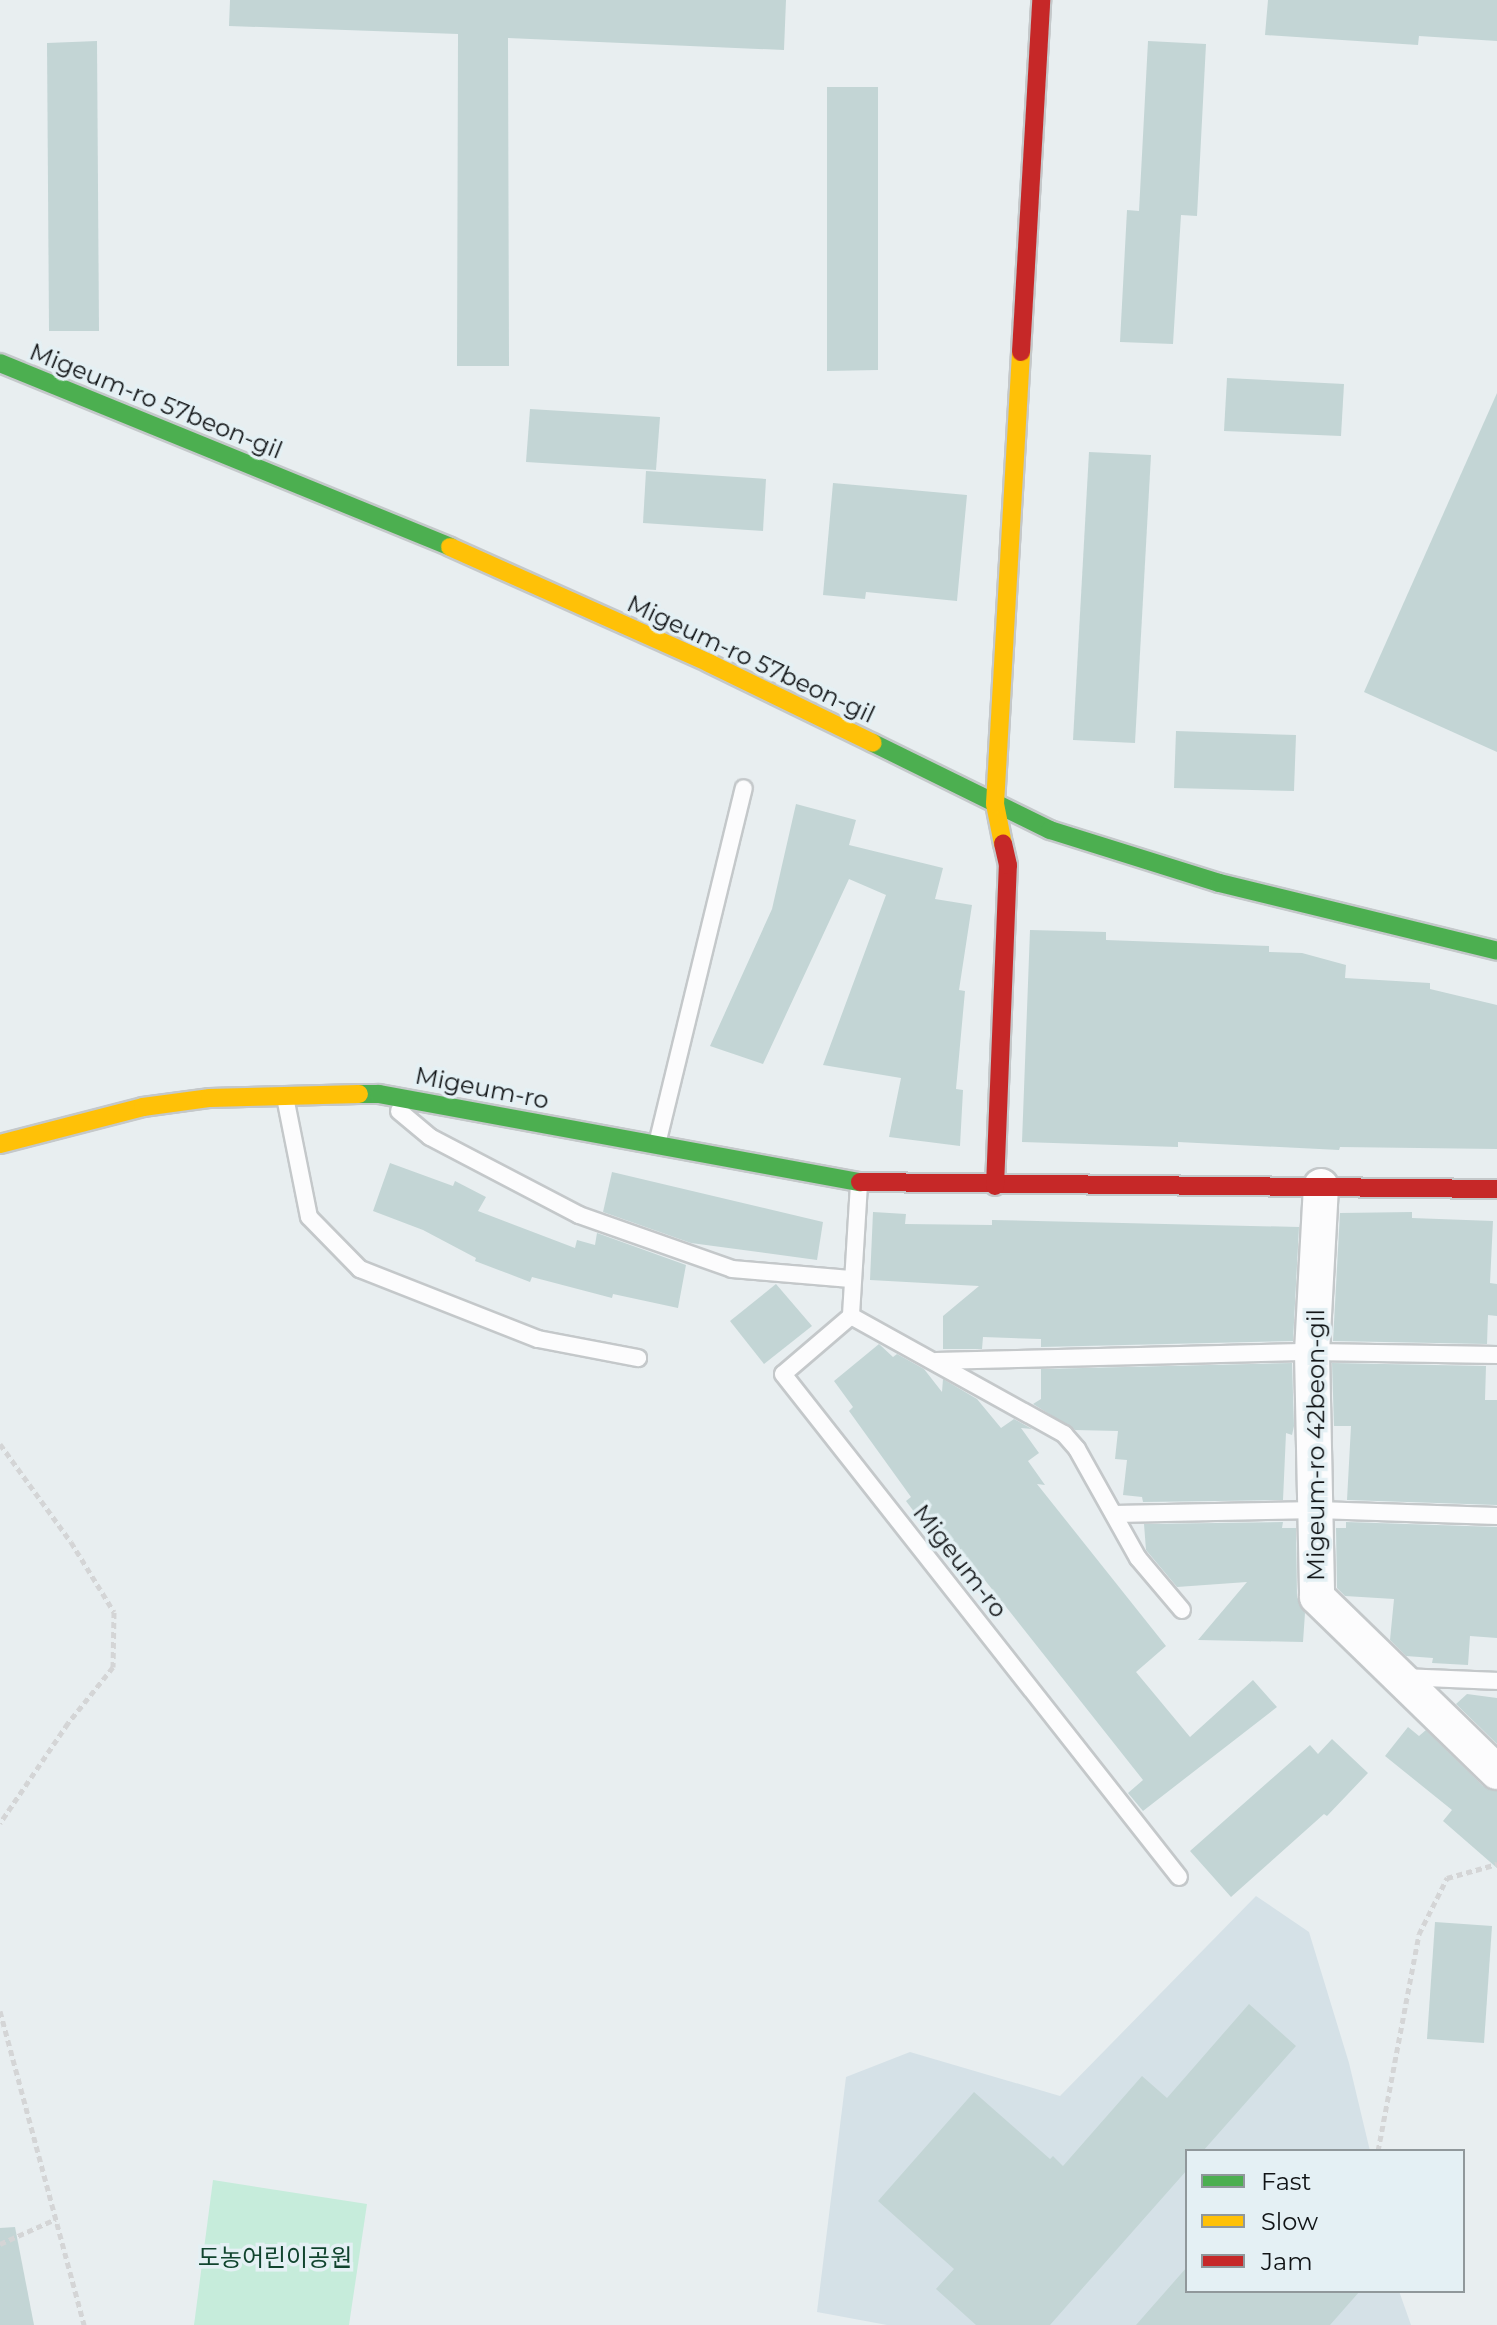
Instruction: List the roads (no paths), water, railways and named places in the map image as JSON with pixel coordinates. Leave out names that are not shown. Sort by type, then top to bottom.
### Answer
[{"type":"street","points":[[995,1186],[1008,865],[995,804],[1041,0]]},
{"type":"street","name":"Migeum-ro 57beon-gil","points":[[0,363],[421,534],[709,663],[1050,830],[1219,883],[1497,951]]},
{"type":"street","name":"Migeum-ro","points":[[0,1144],[143,1107],[210,1098],[379,1094],[859,1182],[995,1186],[1497,1189]]},
{"type":"street","name":"Migeum-ro 42beon-gil","points":[[1321,1186],[1312,1352],[1317,1597],[1403,1677],[1497,1772]]},
{"type":"lane","points":[[656,1146],[744,788]]},
{"type":"lane","name":"Migeum-ro","points":[[379,1094],[430,1137],[579,1215],[732,1269],[851,1279]]},
{"type":"lane","points":[[285,1096],[309,1217],[360,1269],[538,1339],[638,1358]]},
{"type":"lane","points":[[859,1182],[851,1316],[1064,1434],[1077,1449],[1138,1558],[1182,1610]]},
{"type":"lane","name":"Migeum-ro","points":[[851,1316],[783,1374],[1179,1877]]},
{"type":"lane","points":[[936,1361],[1312,1352],[1497,1355]]},
{"type":"lane","points":[[1114,1514],[1317,1510],[1497,1516]]},
{"type":"lane","points":[[1403,1677],[1497,1681]]},
{"type":"park label","name":"도농어린이공원","points":[[275,2258]]}]
